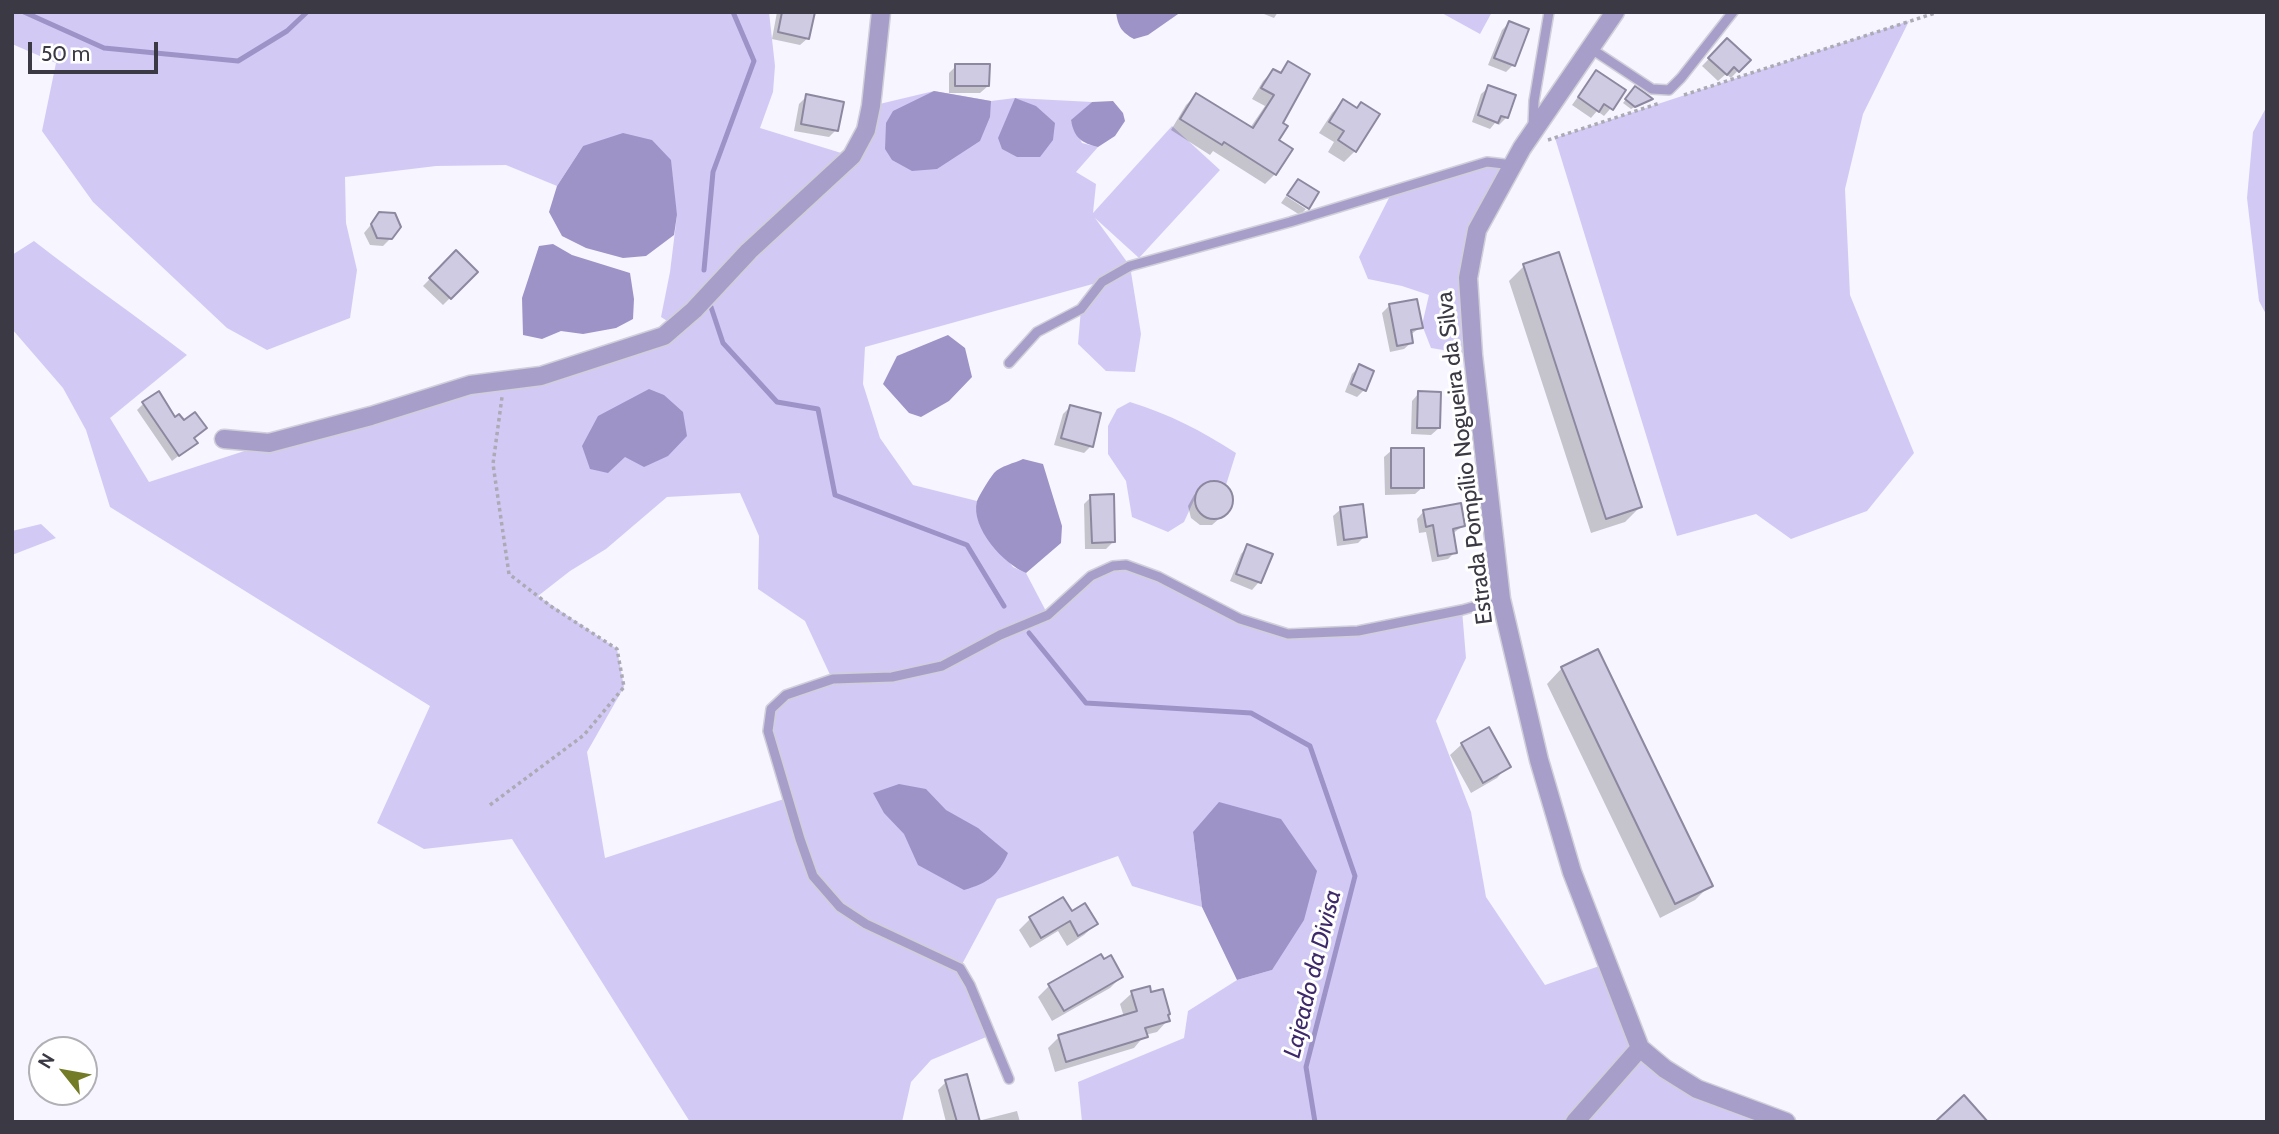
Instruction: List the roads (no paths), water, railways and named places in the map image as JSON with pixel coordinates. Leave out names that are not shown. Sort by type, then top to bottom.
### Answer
[{"type":"street","points":[[224,439],[269,443],[371,416],[470,385],[541,376],[664,336],[694,310],[749,251],[852,156],[866,130],[871,106],[881,12]]},
{"type":"street","name":"Estrada Pompílio Nogueira da Silva","points":[[1615,12],[1522,148],[1477,230],[1468,278],[1473,355],[1501,599],[1539,760],[1572,872],[1640,1048],[1665,1069],[1697,1089],[1786,1122]]},
{"type":"street","points":[[1575,1122],[1640,1048]]},
{"type":"lane","points":[[1533,133],[1534,101],[1549,12]]},
{"type":"lane","points":[[1590,48],[1652,89],[1669,90],[1733,12]]},
{"type":"lane","points":[[1009,363],[1037,332],[1081,309],[1102,282],[1130,265],[1290,222],[1487,162],[1513,165]]},
{"type":"lane","points":[[1009,1079],[970,985],[960,968],[866,924],[840,907],[813,876],[768,731],[771,709],[786,695],[833,679],[892,677],[942,666],[1000,635],[1048,615],[1091,576],[1113,566],[1126,565],[1159,577],[1240,618],[1288,634],[1359,631],[1462,610],[1501,599]]},
{"type":"waterway","name":"Lajeado da Divisa","points":[[24,12],[104,48],[238,61],[287,31],[307,12]]},
{"type":"waterway","name":"Lajeado da Divisa","points":[[704,270],[713,172],[754,61],[733,12]]},
{"type":"waterway","name":"Lajeado da Divisa","points":[[711,307],[723,343],[777,402],[818,409],[835,495],[967,545],[1004,606]]},
{"type":"waterway","name":"Lajeado da Divisa","points":[[1029,633],[1086,703],[1251,713],[1310,746],[1355,876],[1306,1067],[1315,1122]]}]
